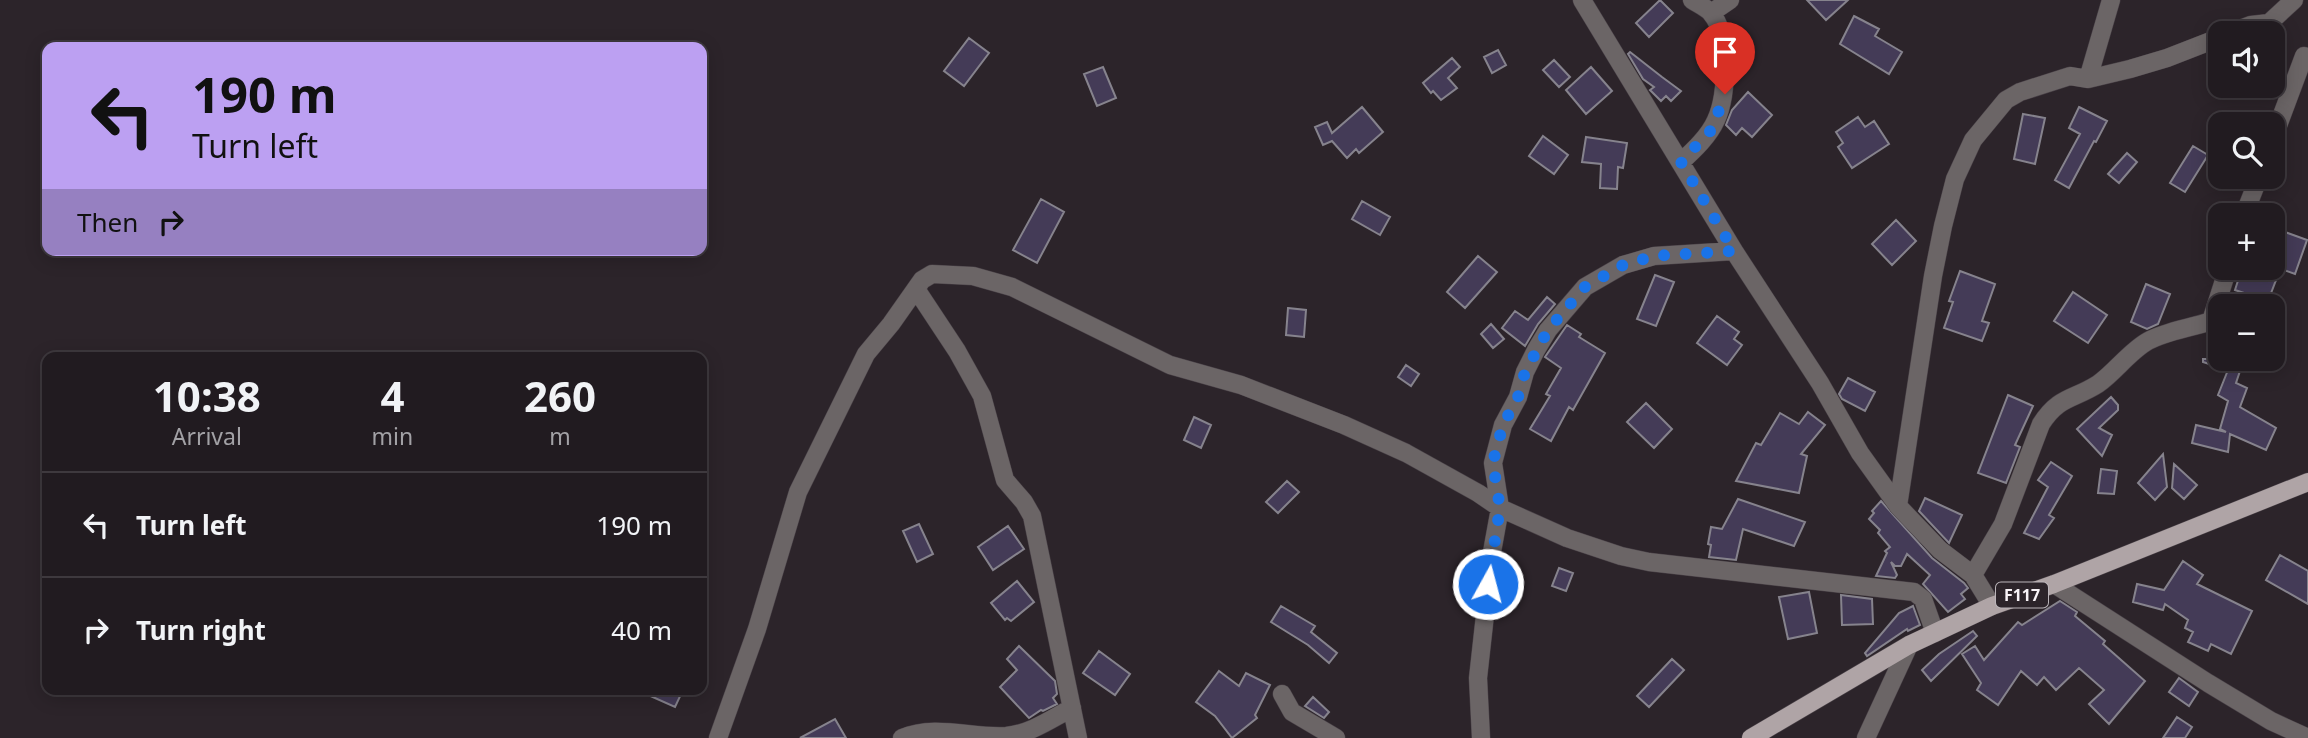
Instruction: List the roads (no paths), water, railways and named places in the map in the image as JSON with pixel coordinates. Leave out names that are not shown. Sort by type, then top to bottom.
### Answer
[{"type":"main road","name":"F117","points":[[1751,738],[1909,645],[1992,606],[2054,584],[2308,482]]},
{"type":"street","points":[[1582,0],[1734,251],[1820,383],[1860,453],[1898,506],[1940,550],[1973,575],[1992,606]]},
{"type":"street","points":[[1681,162],[1712,129],[1725,94],[1724,50],[1720,33],[1711,12],[1692,0]]},
{"type":"street","points":[[1711,12],[1730,0]]},
{"type":"street","points":[[2088,79],[2111,0]]},
{"type":"street","points":[[2271,21],[2294,0]]},
{"type":"street","points":[[1898,506],[1933,276],[1948,204],[1964,156],[1992,114],[2006,100],[2020,92],[2070,76],[2088,79],[2157,62],[2208,42]]},
{"type":"street","points":[[2283,112],[2304,56]]},
{"type":"street","points":[[1482,738],[1478,678],[1492,552],[1500,508],[1493,463],[1503,425],[1518,397],[1525,372],[1536,350],[1548,330],[1585,287],[1623,265],[1654,256],[1734,251]]},
{"type":"street","points":[[718,738],[757,629],[798,492],[866,354],[922,280],[932,274],[973,276],[1012,288],[1170,365],[1241,385],[1356,431],[1406,453],[1500,508],[1567,538],[1631,559],[1781,579],[1913,592],[1923,599],[1935,633]]},
{"type":"street","points":[[1973,575],[2004,524],[2041,424],[2050,410],[2062,400],[2099,383],[2148,341],[2211,321],[2224,280]]},
{"type":"street","points":[[916,289],[957,351],[982,396],[1006,480],[1032,516],[1079,738]]},
{"type":"street","points":[[2054,584],[2271,721],[2308,737]]},
{"type":"street","points":[[1866,738],[1909,645]]},
{"type":"street","points":[[1282,694],[1292,712],[1336,738]]},
{"type":"street","points":[[902,738],[928,731],[1008,737],[1028,731],[1072,708]]}]
